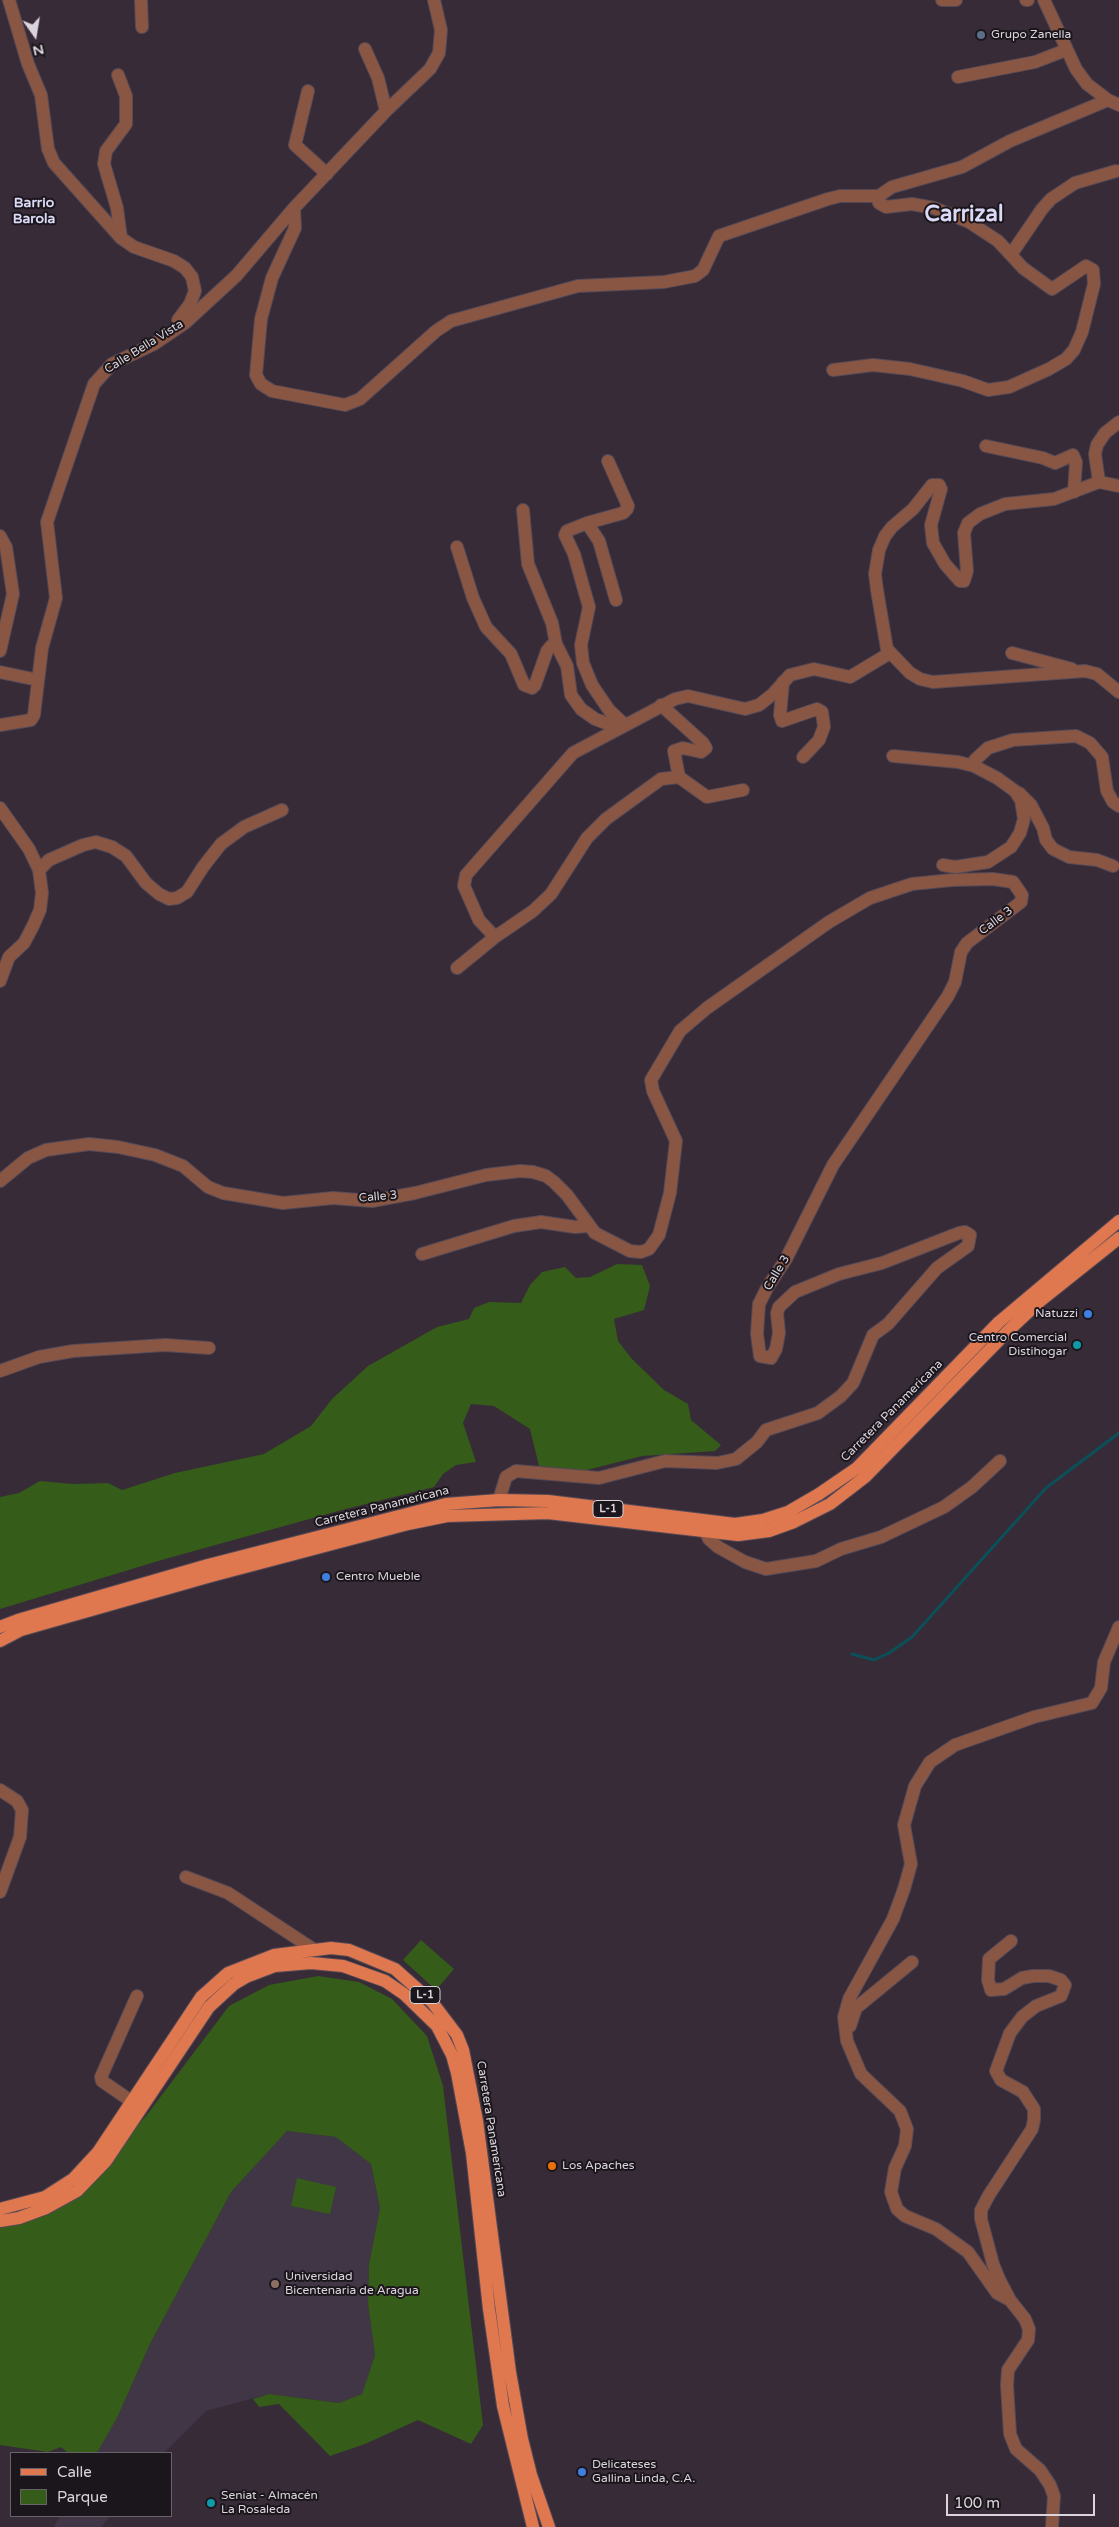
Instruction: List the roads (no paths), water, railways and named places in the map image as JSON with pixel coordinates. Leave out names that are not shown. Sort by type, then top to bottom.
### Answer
[{"type":"main road","name":"Carretera Panamericana","points":[[0,1627],[18,1620],[198,1568],[446,1504],[499,1500],[548,1501],[734,1524],[763,1520],[788,1512],[819,1494],[856,1468],[999,1322],[1119,1221]]},
{"type":"main road","name":"Carretera Panamericana","points":[[0,1641],[21,1630],[211,1576],[408,1524],[447,1516],[548,1513],[738,1534],[768,1531],[794,1522],[830,1504],[866,1477],[1008,1331],[1040,1301],[1119,1238]]},
{"type":"main road","name":"Carretera Panamericana","points":[[0,2209],[45,2197],[73,2179],[98,2152],[201,1996],[235,1970],[274,1955],[313,1949],[349,1950],[394,1969],[432,2002],[457,2035],[463,2050],[479,2130],[510,2372],[522,2439],[530,2475],[549,2527]]},
{"type":"main road","name":"Carretera Panamericana","points":[[0,2220],[19,2218],[46,2208],[77,2191],[106,2161],[210,2007],[234,1984],[246,1977],[275,1966],[311,1963],[343,1966],[385,1981],[404,1994],[437,2026],[452,2055],[457,2073],[472,2153],[489,2309],[503,2406],[533,2527]]},
{"type":"street","points":[[9,0],[28,64],[42,95],[48,149],[54,163],[121,238],[134,247],[174,260],[185,268],[192,277],[195,291],[190,304],[167,336]]},
{"type":"street","points":[[141,0],[142,27]]},
{"type":"street","name":"Calle Bella Vista","points":[[0,725],[31,720],[34,715],[42,648],[56,598],[47,522],[94,384],[112,364],[167,336],[185,323],[237,275],[294,208],[386,111],[430,70],[439,53],[441,30],[434,0]]},
{"type":"street","points":[[942,0],[956,0]]},
{"type":"street","points":[[1044,0],[1066,50],[1087,84],[1113,102]]},
{"type":"street","points":[[365,49],[378,78],[386,111]]},
{"type":"street","points":[[958,77],[1035,62],[1066,50]]},
{"type":"street","points":[[118,75],[126,96],[126,124],[106,151],[104,164],[117,208],[121,238]]},
{"type":"street","points":[[308,91],[294,141],[295,146],[327,174]]},
{"type":"street","points":[[294,208],[295,228],[272,278],[261,320],[256,375],[261,384],[272,391],[345,405],[360,398],[436,331],[451,321],[578,286],[664,282],[695,276],[703,270],[719,236],[840,196],[879,196],[892,187],[962,167],[1010,141],[1113,102]]},
{"type":"street","points":[[1012,253],[1042,208],[1057,195],[1075,183],[1116,171]]},
{"type":"street","points":[[833,370],[873,365],[910,369],[963,380],[988,390],[1009,387],[1066,359],[1074,350],[1082,332],[1094,284],[1093,270],[1086,266],[1058,287],[1052,288],[1023,268],[1012,253],[998,241],[954,214],[912,204],[886,207],[878,204],[879,196]]},
{"type":"street","points":[[1098,482],[1095,454],[1097,445],[1105,433],[1119,422]]},
{"type":"street","points":[[986,446],[1043,458],[1055,464],[1073,455],[1076,462],[1074,492]]},
{"type":"street","points":[[608,461],[628,506],[627,509],[624,513],[587,523],[567,531],[565,534],[574,554],[589,607],[581,645],[583,663],[592,684],[609,710],[624,724]]},
{"type":"street","points":[[1079,671],[933,682],[910,673],[887,649],[876,590],[875,574],[879,550],[892,527],[914,509],[932,485],[939,486],[941,489],[931,525],[934,543],[945,564],[960,581],[964,581],[967,571],[964,534],[968,523],[980,514],[1005,504],[1054,499],[1098,482],[1119,486]]},
{"type":"street","points":[[523,510],[528,564],[552,622],[556,644],[567,666],[571,695],[581,709],[596,719],[614,726],[624,724]]},
{"type":"street","points":[[587,523],[599,540],[616,600]]},
{"type":"street","points":[[0,536],[8,555],[13,594],[0,651]]},
{"type":"street","points":[[457,547],[473,598],[486,628],[511,654],[524,685],[532,688],[536,685],[547,651],[550,646],[556,644]]},
{"type":"street","points":[[494,937],[472,908],[464,886],[466,875],[563,762],[573,753],[661,705],[688,696],[745,709],[759,705],[790,675],[814,669],[850,677],[890,653]]},
{"type":"street","points":[[1012,653],[1097,674],[1119,692]]},
{"type":"street","points":[[0,672],[38,680]]},
{"type":"street","points":[[783,682],[780,715],[782,720],[817,709],[822,712],[824,727],[820,740],[803,757]]},
{"type":"street","points":[[661,705],[703,743],[706,748],[701,752],[683,748],[674,751],[679,777],[707,798],[742,790]]},
{"type":"street","points":[[974,766],[975,760],[988,748],[1013,740],[1076,736],[1090,743],[1102,757],[1107,791],[1113,802],[1119,806]]},
{"type":"street","points":[[893,756],[958,762],[974,766],[997,778],[1031,805],[1043,828],[1046,840],[1052,849],[1069,858],[1097,860],[1113,866]]},
{"type":"street","points":[[457,968],[494,937],[533,911],[551,894],[587,838],[606,819],[662,779],[679,777]]},
{"type":"street","points":[[943,865],[955,867],[988,862],[1011,847],[1020,833],[1024,819],[1021,800],[1015,791]]},
{"type":"street","points":[[0,808],[19,831],[39,870],[42,892],[40,910],[24,943],[9,957],[0,981]]},
{"type":"street","points":[[39,870],[57,856],[96,842],[112,846],[126,856],[146,883],[159,894],[169,899],[177,898],[187,892],[221,844],[244,827],[282,810]]},
{"type":"street","name":"Calle 3","points":[[0,1181],[28,1158],[46,1150],[89,1144],[118,1147],[155,1155],[183,1166],[208,1187],[223,1193],[283,1204],[333,1198],[372,1200],[415,1193],[486,1175],[520,1171],[546,1176],[567,1195],[595,1233],[630,1251],[641,1252],[649,1249],[656,1242],[670,1193],[676,1141],[653,1091],[651,1080],[680,1031],[707,1008],[829,922],[870,898],[912,884],[952,880],[993,879],[1012,882],[1017,886],[1022,895],[1021,902],[967,943],[961,952],[955,982],[948,996],[833,1165],[786,1258],[759,1304],[758,1348],[760,1356],[771,1358],[779,1342],[776,1313],[779,1307],[795,1292],[839,1274],[882,1263],[958,1233],[964,1232],[970,1235],[968,1246],[937,1268],[888,1324],[873,1335],[853,1384],[818,1413],[766,1430],[757,1442],[736,1459],[717,1463],[665,1461],[598,1478],[516,1470],[506,1477],[499,1500]]},
{"type":"street","points":[[422,1254],[514,1226],[542,1222],[575,1227],[588,1226]]},
{"type":"street","points":[[0,1371],[39,1357],[73,1351],[166,1344],[209,1348]]},
{"type":"street","points":[[705,1531],[709,1539],[718,1547],[745,1562],[766,1569],[816,1561],[841,1549],[881,1537],[944,1507],[972,1487],[1000,1461]]},
{"type":"street","points":[[1010,2300],[997,2293],[968,2252],[936,2229],[905,2216],[897,2209],[891,2192],[895,2168],[905,2146],[907,2129],[900,2111],[861,2074],[847,2041],[844,2017],[849,1999],[893,1919],[910,1869],[910,1854],[904,1826],[909,1801],[930,1762],[955,1745],[1034,1718],[1092,1703],[1101,1688],[1104,1662],[1119,1627]]},
{"type":"street","points":[[0,1790],[17,1801],[22,1810],[20,1837],[0,1892]]},
{"type":"street","points":[[186,1878],[228,1893],[313,1949]]},
{"type":"street","points":[[1011,1941],[990,1959],[988,1980],[991,1990],[1004,1989],[1022,1978],[1033,1976],[1048,1976],[1061,1980],[1065,1985],[1061,1996],[1036,2006],[1022,2017],[1010,2033],[996,2072],[1001,2080],[1024,2092],[1034,2109],[1032,2129],[981,2210],[981,2219],[993,2264],[1010,2300],[1025,2319],[1029,2329],[1028,2340],[1008,2370],[1010,2434],[1016,2449],[1040,2470],[1052,2491],[1055,2508],[1052,2527]]},
{"type":"street","points":[[847,2041],[856,2008],[912,1962]]},
{"type":"street","points":[[131,2101],[102,2081],[101,2077],[137,1996]]},
{"type":"waterway","points":[[852,1654],[874,1660],[889,1653],[912,1637],[1046,1488],[1119,1433]]},
{"type":"place","name":"Grupo Zanella","points":[[981,35]]},
{"type":"place","name":"Natuzzi","points":[[1088,1314]]},
{"type":"place","name":"Centro Comercial Distihogar","points":[[1077,1345]]},
{"type":"place","name":"Centro Mueble","points":[[326,1577]]},
{"type":"place","name":"Los Apaches","points":[[552,2166]]},
{"type":"place","name":"Universidad Bicentenaria de Aragua","points":[[275,2284]]},
{"type":"place","name":"Delicateses Gallina Linda, C.A.","points":[[582,2472]]},
{"type":"place","name":"Seniat - Almacén La Rosaleda","points":[[211,2503]]},
{"type":"district","name":"Barrio Barola","points":[[34,212]]},
{"type":"district","name":"Carrizal","points":[[964,215]]}]
